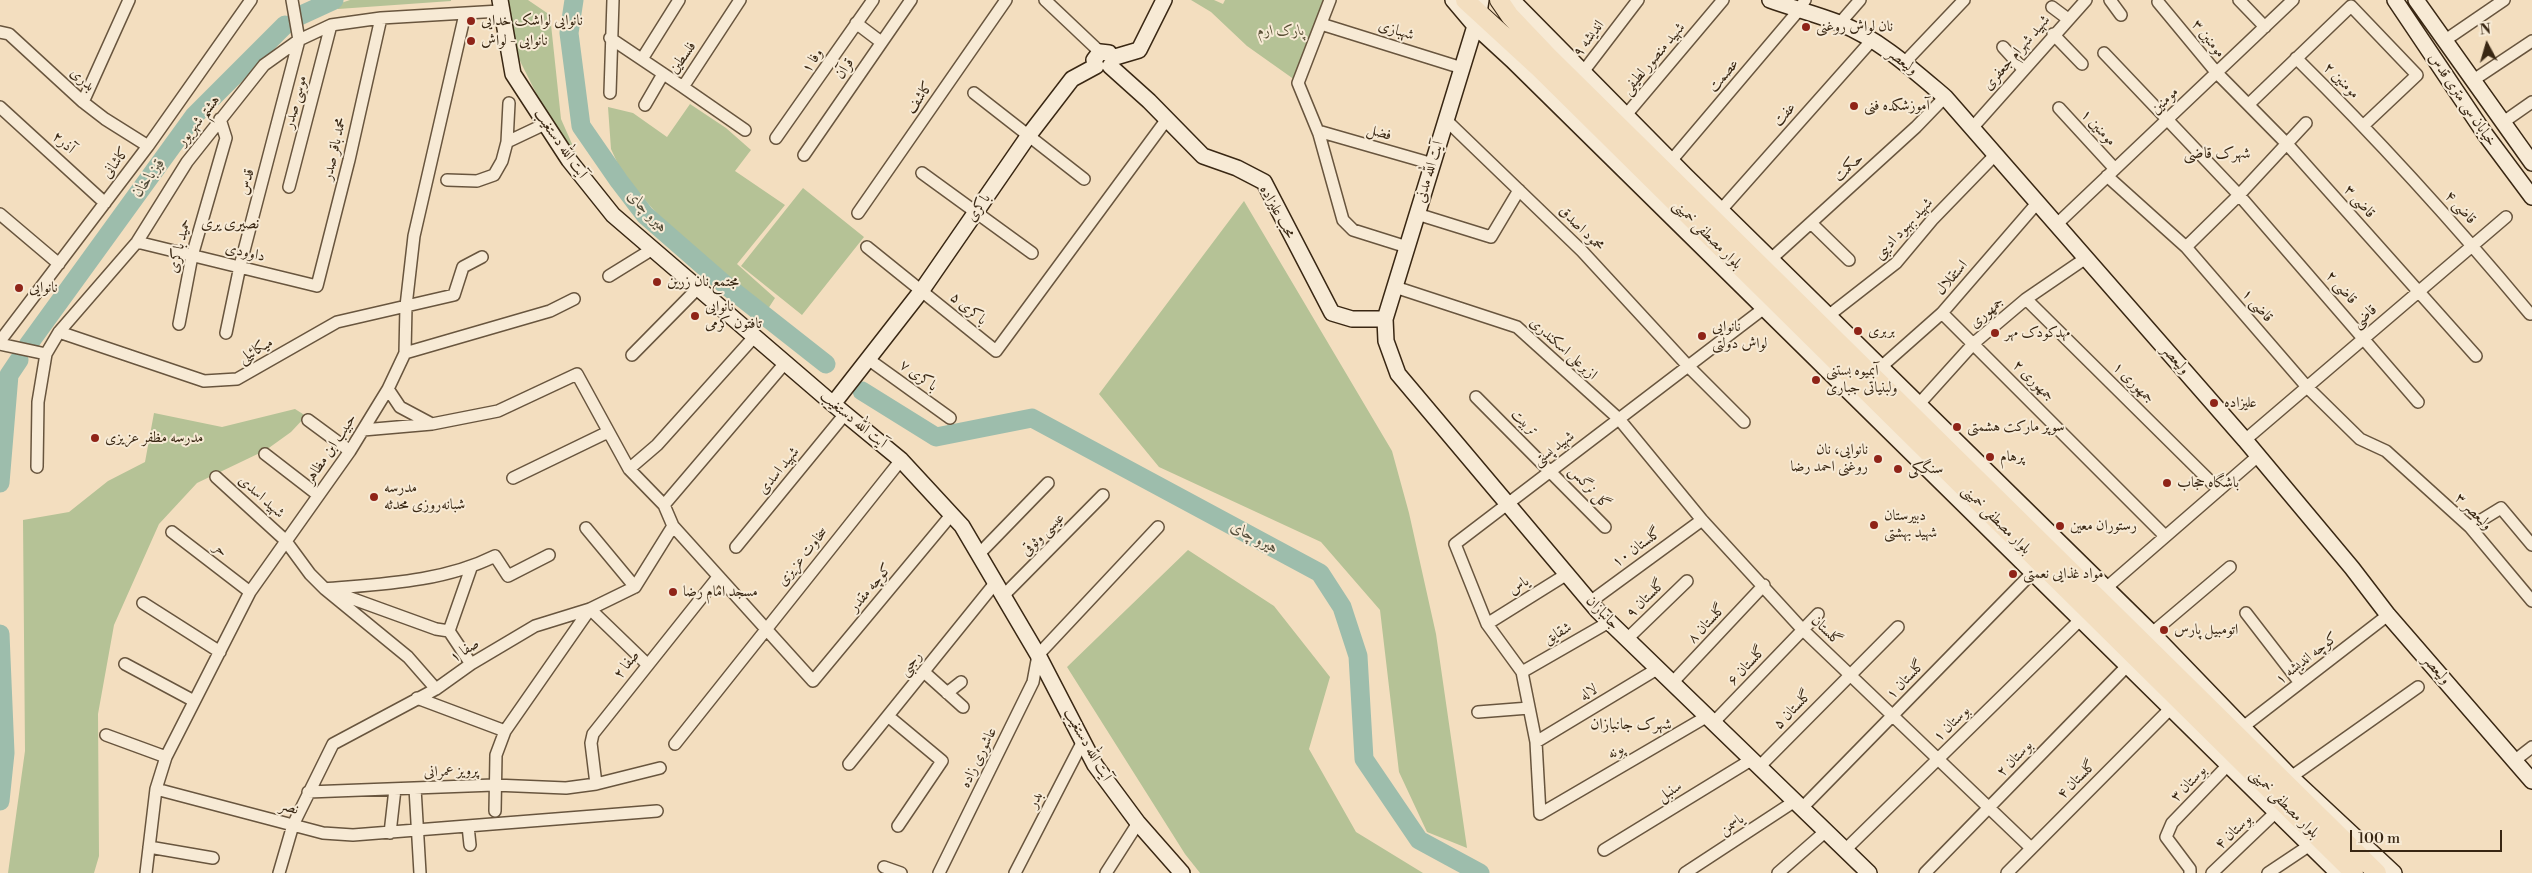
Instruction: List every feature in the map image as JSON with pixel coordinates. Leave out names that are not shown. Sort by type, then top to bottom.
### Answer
[{"type":"main road","name":"باکری","points":[[833,404],[922,290],[1029,135],[1072,79],[1104,60],[1139,50],[1164,0]]},
{"type":"main road","points":[[1453,0],[1478,13],[1519,66],[1763,309],[2338,873]]},
{"type":"main road","name":"بلوار مصطفی خمینی","points":[[1465,0],[1546,74],[2354,873]]},
{"type":"main road","name":"بلوار مصطفی خمینی","points":[[1499,0],[1510,16],[1549,57],[2016,509],[2377,873]]},
{"type":"main road","points":[[1512,0],[1671,161],[1918,404],[1954,449]]},
{"type":"main road","name":"ولیعصر","points":[[1770,0],[1802,5],[1872,40],[1905,62],[1945,97],[2245,440],[2352,568],[2388,615],[2532,781]]},
{"type":"main road","name":"خیابان سی متری قدس","points":[[2395,0],[2485,134],[2532,197]]},
{"type":"main road","name":"خیابان سی متری قدس","points":[[2417,0],[2472,81],[2532,163]]},
{"type":"main road","name":"آیت الله دستغیب","points":[[500,6],[513,74],[569,160],[613,215],[651,250],[901,460],[962,526],[1038,655],[1095,765],[1138,823],[1182,873]]},
{"type":"main road","name":"آیت‌ الله مدنی","points":[[1385,318],[1478,13]]},
{"type":"main road","name":"محب علیزاده","points":[[1104,60],[1204,156],[1237,168],[1264,182],[1332,312],[1352,319],[1385,318]]},
{"type":"main road","name":"جانبازان","points":[[1385,318],[1386,341],[1398,374],[1590,602],[1869,873]]},
{"type":"main road","points":[[2016,509],[2106,588],[2291,777],[2394,873]]},
{"type":"street","points":[[83,102],[129,0]]},
{"type":"street","name":"کاشانی","points":[[0,343],[148,146],[250,0]]},
{"type":"street","points":[[292,0],[299,40]]},
{"type":"street","points":[[610,93],[610,38],[613,0]]},
{"type":"street","points":[[642,59],[679,0]]},
{"type":"street","name":"فلسطین","points":[[610,38],[683,87],[740,0]]},
{"type":"street","name":"وفا ۱","points":[[776,138],[872,0]]},
{"type":"street","name":"قرآن","points":[[804,155],[911,0]]},
{"type":"street","name":"کاشف","points":[[858,213],[1006,0]]},
{"type":"street","name":"محب علیزاده","points":[[1045,0],[1104,60]]},
{"type":"street","points":[[1330,0],[1298,83],[1318,131],[1343,220],[1353,230],[1407,247]]},
{"type":"street","name":"اندیشه ۹","points":[[1583,72],[1638,0]]},
{"type":"street","name":"شهید منصور لطیفی","points":[[1626,115],[1723,0]]},
{"type":"street","points":[[1840,23],[1860,0]]},
{"type":"street","points":[[1905,62],[1964,0]]},
{"type":"street","name":"شهید شهرام جعفری","points":[[1973,127],[2053,34],[2086,0]]},
{"type":"street","points":[[2110,0],[2121,15]]},
{"type":"street","points":[[2239,0],[2265,27]]},
{"type":"street","name":"مومنین","points":[[2057,224],[2293,0]]},
{"type":"street","points":[[2444,41],[2504,0]]},
{"type":"street","name":"مومنین ۳","points":[[2158,2],[2216,72]]},
{"type":"street","name":"عصمت","points":[[1671,161],[1802,5]]},
{"type":"street","name":"هشتم شهریور","points":[[37,467],[38,402],[46,354],[59,332],[137,242],[187,162],[264,66],[299,40],[331,25],[381,18],[464,14],[500,6]]},
{"type":"street","points":[[2249,104],[2351,6],[2416,75],[2364,125]]},
{"type":"street","points":[[2052,7],[2068,19]]},
{"type":"street","name":"حبیب ابن مظاهر","points":[[146,873],[156,790],[166,757],[250,592],[285,540],[350,451],[388,389],[405,353],[406,306],[414,236],[464,14]]},
{"type":"street","name":"محمد باقر صدر","points":[[317,286],[349,160],[381,18]]},
{"type":"street","points":[[856,23],[881,42]]},
{"type":"street","name":"شهبازی","points":[[1321,24],[1462,68]]},
{"type":"street","name":"موسی صدر","points":[[289,187],[331,25]]},
{"type":"street","name":"بدری","points":[[0,32],[9,34],[83,102],[105,119],[148,146]]},
{"type":"street","points":[[2053,34],[2082,64]]},
{"type":"street","name":"قدس","points":[[226,333],[240,266],[299,40]]},
{"type":"street","name":"عفت","points":[[1721,210],[1872,40]]},
{"type":"street","points":[[2472,81],[2532,41]]},
{"type":"street","points":[[2003,47],[2023,70]]},
{"type":"street","points":[[2104,53],[2168,119]]},
{"type":"street","name":"مومنین ۲","points":[[2296,58],[2364,125]]},
{"type":"street","name":"قاضی ۳","points":[[2216,72],[2286,144],[2476,356]]},
{"type":"street","points":[[645,105],[663,74]]},
{"type":"street","points":[[683,87],[745,130]]},
{"type":"street","points":[[974,94],[1084,178]]},
{"type":"street","name":"حکمت","points":[[1771,259],[1916,128],[1945,97]]},
{"type":"street","points":[[447,180],[477,180],[494,175],[502,161],[507,142],[509,102]]},
{"type":"street","points":[[2502,123],[2532,102]]},
{"type":"street","name":"آذر۲","points":[[0,106],[105,203]]},
{"type":"street","name":"مومنین ۱","points":[[2059,108],[2111,172]]},
{"type":"street","name":"حمید باکری","points":[[179,324],[192,256],[226,138],[220,119]]},
{"type":"street","name":"قاضی ۲","points":[[2168,119],[2239,195],[2364,337],[2418,402]]},
{"type":"street","name":"باکری ۵","points":[[867,247],[996,351],[1167,120]]},
{"type":"street","name":"محمود اصدق","points":[[1446,120],[1582,251],[1688,366],[1744,422]]},
{"type":"street","points":[[2186,247],[2239,195],[2306,122]]},
{"type":"street","points":[[507,142],[545,124]]},
{"type":"street","name":"قاضی ۴","points":[[2364,125],[2472,244],[2530,314]]},
{"type":"street","name":"فضل","points":[[1318,131],[1432,164]]},
{"type":"street","name":"شهید بهبود ادیبی","points":[[1828,316],[1896,264],[1932,220],[1996,154]]},
{"type":"street","name":"قاضی ۱","points":[[2111,172],[2186,247],[2307,387],[2360,439],[2386,450]]},
{"type":"street","points":[[922,173],[977,211],[1032,253]]},
{"type":"street","points":[[1417,214],[1491,237],[1519,190]]},
{"type":"street","name":"استقلال","points":[[1881,367],[1942,312],[2038,202]]},
{"type":"street","points":[[0,214],[60,264]]},
{"type":"street","name":"قاضی","points":[[2245,440],[2472,244],[2506,217]]},
{"type":"street","points":[[1810,223],[1849,260]]},
{"type":"street","name":"داوودی","points":[[137,242],[317,286]]},
{"type":"street","points":[[609,276],[651,250]]},
{"type":"street","name":"میکائیلی","points":[[59,332],[204,381],[237,379],[337,322],[454,295],[463,267],[482,257]]},
{"type":"street","name":"جمهوری","points":[[1918,404],[1974,343],[2026,299],[2086,258]]},
{"type":"street","name":"ازبرعلی اسکندری","points":[[1395,287],[1517,327],[1618,419]]},
{"type":"street","points":[[632,355],[698,288]]},
{"type":"street","points":[[405,353],[550,311],[574,299]]},
{"type":"street","name":"جمهوری ۱","points":[[2026,299],[2219,490]]},
{"type":"street","name":"شهید پستی","points":[[1487,624],[1455,544],[1763,309]]},
{"type":"street","name":"جمهوری ۲","points":[[1942,312],[2166,536]]},
{"type":"street","points":[[629,469],[657,445],[754,337]]},
{"type":"street","points":[[0,343],[46,354]]},
{"type":"street","name":"باکری ۷","points":[[868,359],[950,418]]},
{"type":"street","points":[[664,505],[785,363]]},
{"type":"street","points":[[363,430],[432,424],[498,411],[577,374],[629,469],[664,505],[673,526],[764,629]]},
{"type":"street","points":[[388,389],[400,407],[432,424]]},
{"type":"street","name":"تربیت","points":[[1476,397],[1551,470]]},
{"type":"street","name":"شهید اسدی","points":[[736,547],[845,414]]},
{"type":"street","name":"گلستان","points":[[1618,419],[1702,520],[1764,585],[1802,629],[2031,848]]},
{"type":"street","points":[[308,420],[350,451]]},
{"type":"street","points":[[513,478],[608,432]]},
{"type":"street","name":"ولیعصر ۳","points":[[2386,450],[2470,527],[2532,601]]},
{"type":"street","points":[[265,454],[318,495]]},
{"type":"street","points":[[2106,588],[2258,456]]},
{"type":"street","name":"سخاوت عزیزی","points":[[674,744],[901,460]]},
{"type":"street","name":"گل نرگس","points":[[1551,470],[1605,527]]},
{"type":"street","name":"شهید اسدی","points":[[216,477],[285,540],[310,574],[325,589],[408,657],[436,689]]},
{"type":"street","points":[[979,554],[1048,483]]},
{"type":"street","name":"عیسی وثوقی","points":[[1000,589],[1103,495]]},
{"type":"street","points":[[2470,527],[2501,508],[2532,544]]},
{"type":"street","name":"کوچه مقدر","points":[[764,629],[813,681],[952,514]]},
{"type":"street","name":"گلستان ۱۰","points":[[1590,602],[1702,520]]},
{"type":"street","points":[[586,528],[635,587],[673,526]]},
{"type":"street","points":[[1038,655],[1158,527]]},
{"type":"street","name":"حر","points":[[172,532],[250,592]]},
{"type":"street","points":[[325,589],[403,582],[471,568],[495,556],[508,576],[548,555]]},
{"type":"street","points":[[2152,633],[2230,567]]},
{"type":"street","points":[[449,631],[471,568]]},
{"type":"street","name":"گلستان ۱","points":[[1798,804],[1892,715],[2032,572]]},
{"type":"street","name":"یاس","points":[[1487,624],[1567,574]]},
{"type":"street","name":"صفا ۲","points":[[596,784],[591,738],[718,577]]},
{"type":"street","name":"گلستان ۹","points":[[1627,639],[1687,581]]},
{"type":"street","name":"گلستان ۸","points":[[1672,683],[1764,585]]},
{"type":"street","name":"صفا ۱","points":[[279,873],[293,825],[333,744],[436,689],[471,664],[535,626],[590,609],[635,587]]},
{"type":"street","points":[[325,589],[436,630],[449,631]]},
{"type":"street","name":"رجبی","points":[[849,764],[924,672],[1000,589]]},
{"type":"street","points":[[143,603],[220,652]]},
{"type":"street","points":[[495,812],[496,755],[505,731],[590,609],[648,665]]},
{"type":"street","points":[[2246,613],[2300,683]]},
{"type":"street","name":"گلستان ۶","points":[[1710,720],[1818,614]]},
{"type":"street","name":"کوچه اندیشه ۱","points":[[2243,726],[2388,615]]},
{"type":"street","name":"بوستان ۱","points":[[1845,850],[2080,620]]},
{"type":"street","name":"شقایق","points":[[1522,672],[1609,622]]},
{"type":"street","points":[[1487,624],[1522,672],[1536,742]]},
{"type":"street","name":"گلستان ۵","points":[[1755,764],[1898,627]]},
{"type":"street","points":[[449,631],[471,664]]},
{"type":"street","name":"عاشوری زاده","points":[[939,873],[1033,682],[1038,655]]},
{"type":"street","points":[[125,664],[194,701]]},
{"type":"street","name":"بوستان ۲","points":[[1925,873],[2127,666]]},
{"type":"street","name":"لاله","points":[[1536,742],[1657,669]]},
{"type":"street","points":[[924,672],[963,707]]},
{"type":"street","points":[[947,693],[962,682]]},
{"type":"street","points":[[2291,777],[2418,687]]},
{"type":"street","points":[[417,698],[505,731]]},
{"type":"street","points":[[1478,712],[1529,708]]},
{"type":"street","name":"گلستان ۴","points":[[2008,873],[2170,709]]},
{"type":"street","points":[[888,716],[942,761],[898,826]]},
{"type":"street","name":"پونه","points":[[1536,742],[1540,814],[1710,720]]},
{"type":"street","points":[[106,735],[166,757]]},
{"type":"street","name":"بدر","points":[[1015,873],[1083,741]]},
{"type":"street","points":[[2514,760],[2532,747]]},
{"type":"street","name":"سنبل","points":[[1604,850],[1755,764]]},
{"type":"street","name":"بوستان ۳","points":[[2190,873],[2190,869],[2166,837],[2172,823],[2228,765]]},
{"type":"street","name":"پرویز عمرانی","points":[[308,792],[494,785],[566,788],[596,784],[660,768]]},
{"type":"street","points":[[415,788],[420,873]]},
{"type":"street","points":[[390,833],[396,789]]},
{"type":"street","name":"نصر","points":[[156,790],[323,833],[353,835],[657,811]]},
{"type":"street","name":"یاسمن","points":[[1685,873],[1798,804]]},
{"type":"street","name":"بوستان ۴","points":[[2212,873],[2276,812]]},
{"type":"street","points":[[1106,873],[1138,823]]},
{"type":"street","points":[[468,826],[470,845]]},
{"type":"street","points":[[1778,873],[1826,831]]},
{"type":"street","points":[[2268,873],[2310,845]]},
{"type":"street","points":[[149,848],[213,858]]},
{"type":"street","points":[[884,867],[901,873]]},
{"type":"green space","points":[[350,0],[451,1],[338,9],[338,4]]},
{"type":"green space","points":[[503,0],[528,0],[550,15],[561,119],[580,162],[548,117],[519,59]]},
{"type":"green space","name":"پارک ارم","points":[[1191,0],[1214,0],[1223,4],[1225,0],[1327,0],[1295,80],[1247,46],[1211,12]]},
{"type":"green space","points":[[690,104],[726,128],[751,150],[735,171],[785,205],[737,264],[775,298],[766,312],[674,233],[623,175],[611,149],[608,107],[633,113],[667,137]]},
{"type":"green space","points":[[803,188],[864,237],[802,315],[741,266]]},
{"type":"green space","points":[[1244,201],[1392,451],[1409,513],[1436,634],[1467,848],[1427,832],[1399,772],[1380,610],[1321,542],[1159,467],[1099,394]]},
{"type":"green space","points":[[295,409],[306,416],[291,432],[266,450],[197,483],[159,524],[114,625],[98,714],[99,856],[94,873],[8,873],[25,751],[23,520],[69,512],[108,481],[145,462],[154,413],[222,427]]},
{"type":"green space","points":[[1188,550],[1274,606],[1330,677],[1309,749],[1356,832],[1423,873],[1200,873],[1185,854],[1067,667]]},
{"type":"waterway","name":"قیزباخان","points":[[297,17],[334,0]]},
{"type":"waterway","name":"هیرو چای","points":[[574,0],[569,33],[581,126],[619,181],[645,215],[723,283],[826,364]]},
{"type":"waterway","name":"قیزباخان","points":[[28,345],[194,116],[285,25]]},
{"type":"waterway","points":[[0,483],[9,375],[19,360]]},
{"type":"waterway","name":"هیرو چای","points":[[862,391],[936,437],[1032,418],[1320,573],[1342,607],[1358,656],[1364,759],[1419,840],[1480,873]]},
{"type":"waterway","points":[[0,634],[5,753],[0,801]]},
{"type":"place","name":"نانوایی لواشک خدایی","points":[[471,21]]},
{"type":"place","name":"نان لواش روغنی","points":[[1806,27]]},
{"type":"place","name":"نانوایی - لواش","points":[[471,41]]},
{"type":"place","name":"آموزشکده فنی","points":[[1854,106]]},
{"type":"place","name":"مجتمع نان زرین","points":[[657,282]]},
{"type":"place","name":"نانوایی","points":[[19,288]]},
{"type":"place","name":"نانوایی تافتون کرمی","points":[[695,316]]},
{"type":"place","name":"بربری","points":[[1858,331]]},
{"type":"place","name":"مهدکودک مهر","points":[[1995,333]]},
{"type":"place","name":"نانوایی لواش دولتی","points":[[1702,336]]},
{"type":"place","name":"آبمیوه بستنی ولبنیاتی جباری","points":[[1816,380]]},
{"type":"place","name":"علیزاده","points":[[2214,403]]},
{"type":"place","name":"سوپر مارکت هشمتی","points":[[1957,427]]},
{"type":"place","name":"مدرسه مظفر عزیزی","points":[[95,438]]},
{"type":"place","name":"پرهام","points":[[1990,457]]},
{"type":"place","name":"نانوایی، نان روغنی احمد رضا","points":[[1878,459]]},
{"type":"place","name":"سنگکی","points":[[1898,469]]},
{"type":"place","name":"باشگاه حجاب","points":[[2167,483]]},
{"type":"place","name":"مدرسه شبانه‌روزی محدثه","points":[[374,497]]},
{"type":"place","name":"دبیرستان شهید بهشتی","points":[[1874,525]]},
{"type":"place","name":"رستوران معین","points":[[2060,526]]},
{"type":"place","name":"مواد غذایی نعمتی","points":[[2013,574]]},
{"type":"place","name":"مسجد امام رضا","points":[[673,592]]},
{"type":"place","name":"اتومبیل پارس","points":[[2164,630]]},
{"type":"district","name":"شهرک قاضی","points":[[2217,154]]},
{"type":"district","name":"نصیری یری","points":[[230,224]]},
{"type":"district","name":"شهرک جانبازان","points":[[1631,725]]}]
